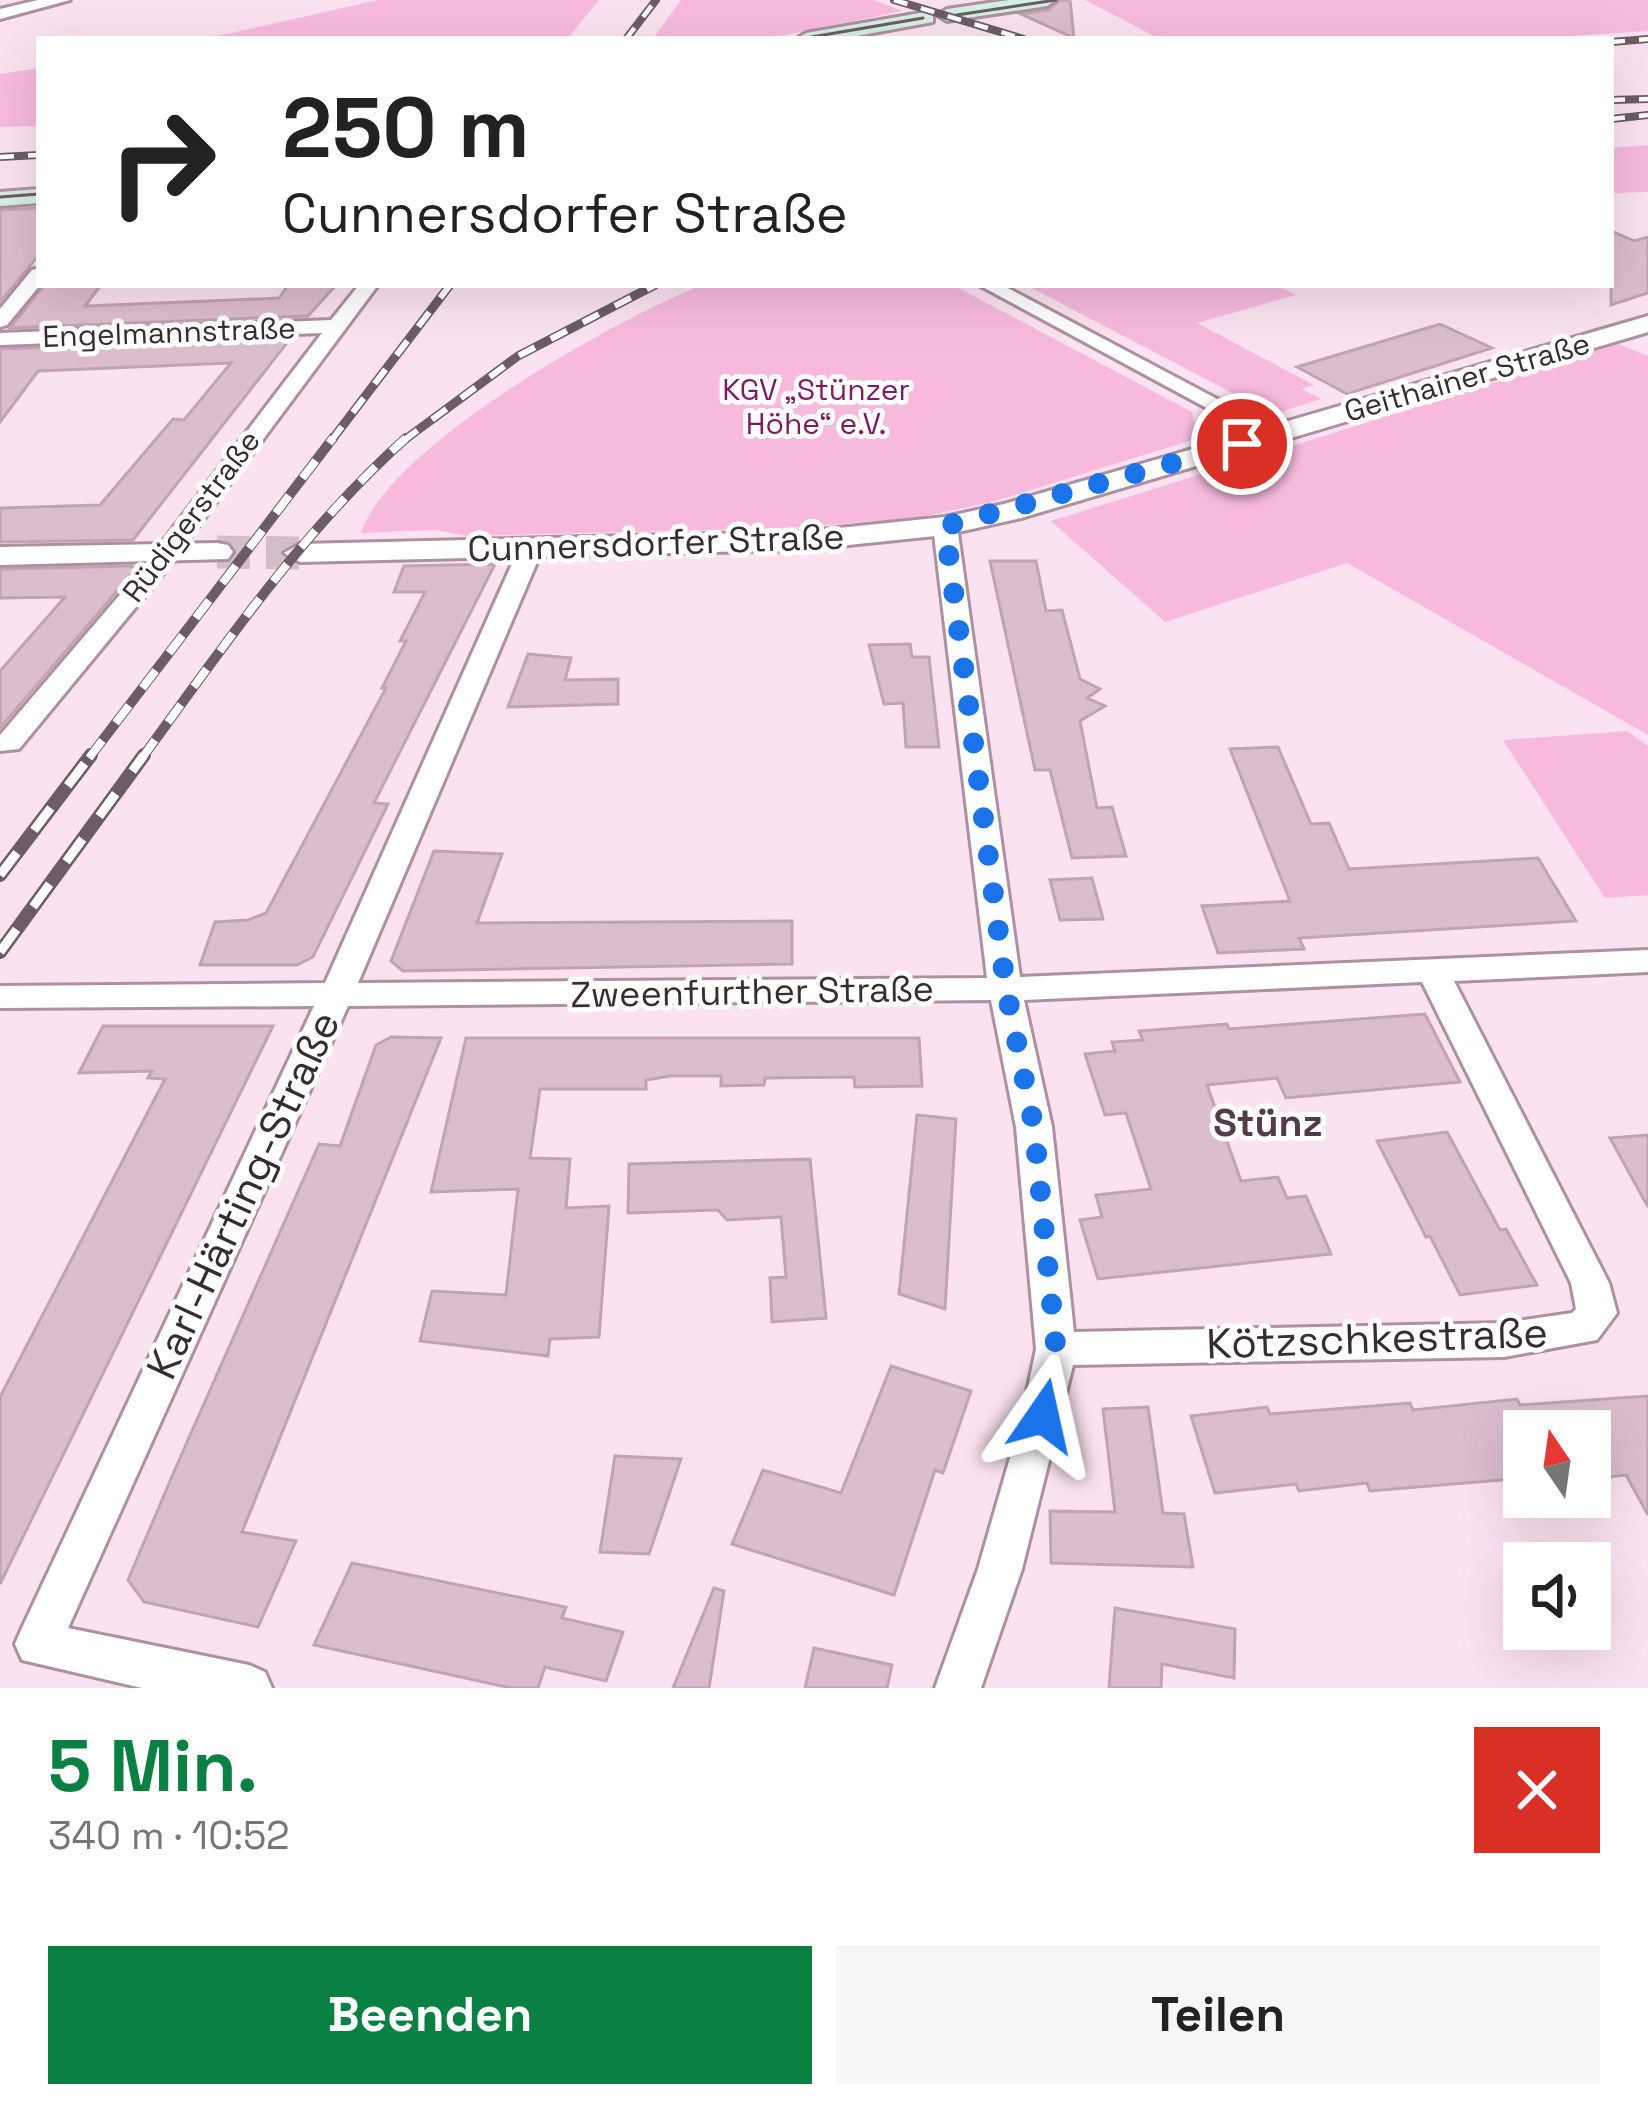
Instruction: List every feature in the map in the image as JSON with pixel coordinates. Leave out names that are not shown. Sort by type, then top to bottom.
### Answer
[{"type":"main road","points":[[820,36],[1033,1]]},
{"type":"main road","points":[[0,199],[36,196]]},
{"type":"street","points":[[0,14],[62,0]]},
{"type":"street","points":[[0,321],[36,278]]},
{"type":"street","name":"Rüdigerstraße","points":[[4,743],[164,552],[367,288]]},
{"type":"street","points":[[994,288],[1274,435]]},
{"type":"street","name":"Geithainer Straße","points":[[1010,512],[1648,324]]},
{"type":"street","name":"Engelmannstraße","points":[[0,339],[338,326]]},
{"type":"street","name":"Cunnersdorfer Straße","points":[[300,553],[800,541],[945,526],[1010,512]]},
{"type":"street","points":[[945,526],[1006,989],[1034,1127],[1056,1349],[1043,1416],[1000,1569],[958,1688]]},
{"type":"street","name":"Karl-Härting-Straße","points":[[249,1688],[38,1644],[411,832],[531,548]]},
{"type":"street","points":[[0,556],[217,553]]},
{"type":"street","name":"Zweenfurther Straße","points":[[0,997],[1006,989],[1648,962]]},
{"type":"street","name":"Kötzschkestraße","points":[[1056,1349],[1504,1340],[1583,1328],[1597,1313],[1590,1283],[1432,970]]},
{"type":"green space","points":[[378,0],[599,0],[569,36],[218,36]]},
{"type":"green space","points":[[681,0],[873,0],[902,11],[780,36],[655,36]]},
{"type":"green space","points":[[1085,0],[1648,0],[1648,31],[1570,36],[1154,36]]},
{"type":"green space","points":[[36,68],[36,126],[0,127],[0,74]]},
{"type":"green space","points":[[1648,145],[1648,192],[1614,193],[1614,148]]},
{"type":"green space","name":"KGV „Stünzer Höhe“ e.V.","points":[[695,288],[959,288],[1192,412],[1199,438],[992,502],[916,518],[789,528],[467,536],[436,530],[361,533],[380,499],[414,462],[459,425],[564,355]]},
{"type":"green space","points":[[1032,288],[1282,288],[1296,295],[1197,323],[1314,385],[1302,389],[1321,399],[1277,413]]},
{"type":"green space","points":[[1618,344],[1648,356],[1648,735],[1347,563],[1165,622],[1051,521]]},
{"type":"green space","points":[[1627,731],[1648,746],[1648,895],[1605,898],[1503,740]]},
{"type":"building","points":[[1060,0],[1070,0],[1074,36],[1021,14],[1048,10]]},
{"type":"building","points":[[36,208],[36,259],[0,302],[0,210]]},
{"type":"building","points":[[1614,232],[1634,241],[1648,237],[1648,293],[1611,305]]},
{"type":"building","points":[[42,288],[99,288],[85,306],[279,298],[286,288],[333,288],[308,316],[10,328]]},
{"type":"building","points":[[1440,324],[1492,348],[1347,394],[1297,367]]},
{"type":"building","points":[[290,339],[133,540],[0,542],[0,508],[100,505],[173,419],[184,420],[231,363],[38,371],[0,422],[0,349]]},
{"type":"building","points":[[990,561],[1036,561],[1046,611],[1062,610],[1080,679],[1100,689],[1087,698],[1105,706],[1080,721],[1097,808],[1112,807],[1126,856],[1072,858],[1050,770],[1035,770]]},
{"type":"building","points":[[495,564],[374,803],[388,804],[313,957],[297,965],[200,965],[215,922],[248,920],[266,913],[386,688],[382,688],[406,641],[400,641],[425,592],[394,592],[404,566]]},
{"type":"building","points":[[132,566],[135,570],[0,728],[0,671],[65,597],[0,598],[0,569]]},
{"type":"building","points":[[910,644],[912,657],[929,657],[939,747],[906,747],[903,703],[884,704],[869,645]]},
{"type":"building","points":[[528,654],[571,658],[565,680],[618,679],[618,704],[508,707]]},
{"type":"building","points":[[1278,747],[1311,824],[1329,823],[1349,869],[1538,858],[1576,921],[1299,938],[1304,949],[1218,953],[1202,906],[1290,901],[1230,749]]},
{"type":"building","points":[[434,851],[502,854],[477,923],[792,921],[792,964],[403,971],[391,961]]},
{"type":"building","points":[[1092,878],[1103,919],[1060,920],[1050,880]]},
{"type":"building","points":[[1425,1014],[1460,1082],[1286,1098],[1277,1078],[1207,1085],[1241,1181],[1278,1177],[1287,1198],[1306,1196],[1331,1254],[1098,1279],[1080,1220],[1102,1217],[1096,1195],[1151,1189],[1126,1113],[1105,1115],[1085,1054],[1115,1051],[1112,1042],[1143,1040],[1139,1031]]},
{"type":"building","points":[[103,1026],[273,1026],[0,1584],[0,1397],[165,1079],[148,1078],[152,1071],[79,1073]]},
{"type":"building","points":[[391,1037],[441,1038],[242,1532],[296,1541],[258,1627],[144,1602],[128,1580],[176,1467],[319,1144],[340,1146],[376,1045]]},
{"type":"building","points":[[466,1038],[919,1038],[922,1086],[855,1087],[854,1077],[765,1078],[764,1085],[721,1086],[721,1076],[670,1076],[646,1080],[646,1089],[540,1089],[530,1158],[570,1159],[566,1208],[609,1206],[599,1337],[550,1339],[548,1356],[420,1341],[432,1291],[506,1295],[518,1189],[431,1192]]},
{"type":"building","points":[[917,1115],[956,1119],[945,1309],[899,1294]]},
{"type":"building","points":[[1447,1132],[1500,1230],[1506,1229],[1537,1285],[1460,1295],[1377,1141]]},
{"type":"building","points":[[1648,1135],[1648,1207],[1610,1138]]},
{"type":"building","points":[[810,1159],[826,1318],[772,1322],[770,1278],[786,1277],[781,1217],[727,1220],[718,1210],[628,1213],[629,1164]]},
{"type":"building","points":[[891,1366],[971,1391],[943,1473],[935,1470],[894,1595],[732,1544],[763,1470],[841,1493]]},
{"type":"building","points":[[1648,1396],[1648,1515],[1626,1475],[1611,1477],[1611,1410],[1503,1410],[1503,1480],[1370,1491],[1367,1483],[1299,1491],[1296,1484],[1215,1493],[1191,1416],[1267,1407],[1270,1414],[1410,1403],[1413,1410],[1517,1399],[1520,1405]]},
{"type":"building","points":[[1148,1407],[1163,1513],[1184,1514],[1193,1567],[1051,1563],[1050,1511],[1115,1512],[1103,1409]]},
{"type":"building","points":[[615,1456],[681,1459],[649,1554],[600,1552]]},
{"type":"building","points":[[352,1563],[566,1607],[562,1618],[623,1632],[606,1681],[545,1667],[538,1688],[511,1688],[314,1645]]},
{"type":"building","points":[[714,1588],[724,1591],[709,1688],[673,1688]]},
{"type":"building","points":[[1115,1608],[1235,1629],[1234,1678],[1162,1664],[1161,1688],[1109,1688]]},
{"type":"building","points":[[814,1648],[892,1665],[887,1688],[805,1688]]},
{"type":"tunnel","points":[[217,552],[300,553]]},
{"type":"tram line","points":[[950,16],[1056,0]]},
{"type":"tram line","points":[[818,36],[923,18]]},
{"type":"tram line","points":[[0,197],[36,194]]},
{"type":"railway","points":[[628,36],[656,0]]},
{"type":"railway","points":[[894,0],[1014,36]]},
{"type":"railway","points":[[1614,42],[1648,39]]},
{"type":"railway","points":[[1614,100],[1648,99]]},
{"type":"railway","points":[[1614,119],[1648,115]]},
{"type":"railway","points":[[0,157],[36,155]]},
{"type":"railway","points":[[331,441],[448,288]]},
{"type":"railway","points":[[403,441],[518,356],[649,288]]},
{"type":"railway","points":[[89,758],[333,438]]},
{"type":"railway","points":[[142,758],[298,551],[406,438]]},
{"type":"railway","points":[[0,875],[91,755]]},
{"type":"railway","points":[[0,952],[144,755]]},
{"type":"district","name":"Stünz","points":[[1268,1122]]},
{"type":"route","points":[[1043,1416],[1056,1349],[1034,1127],[1006,989],[945,526],[1010,512],[1242,444]]}]
